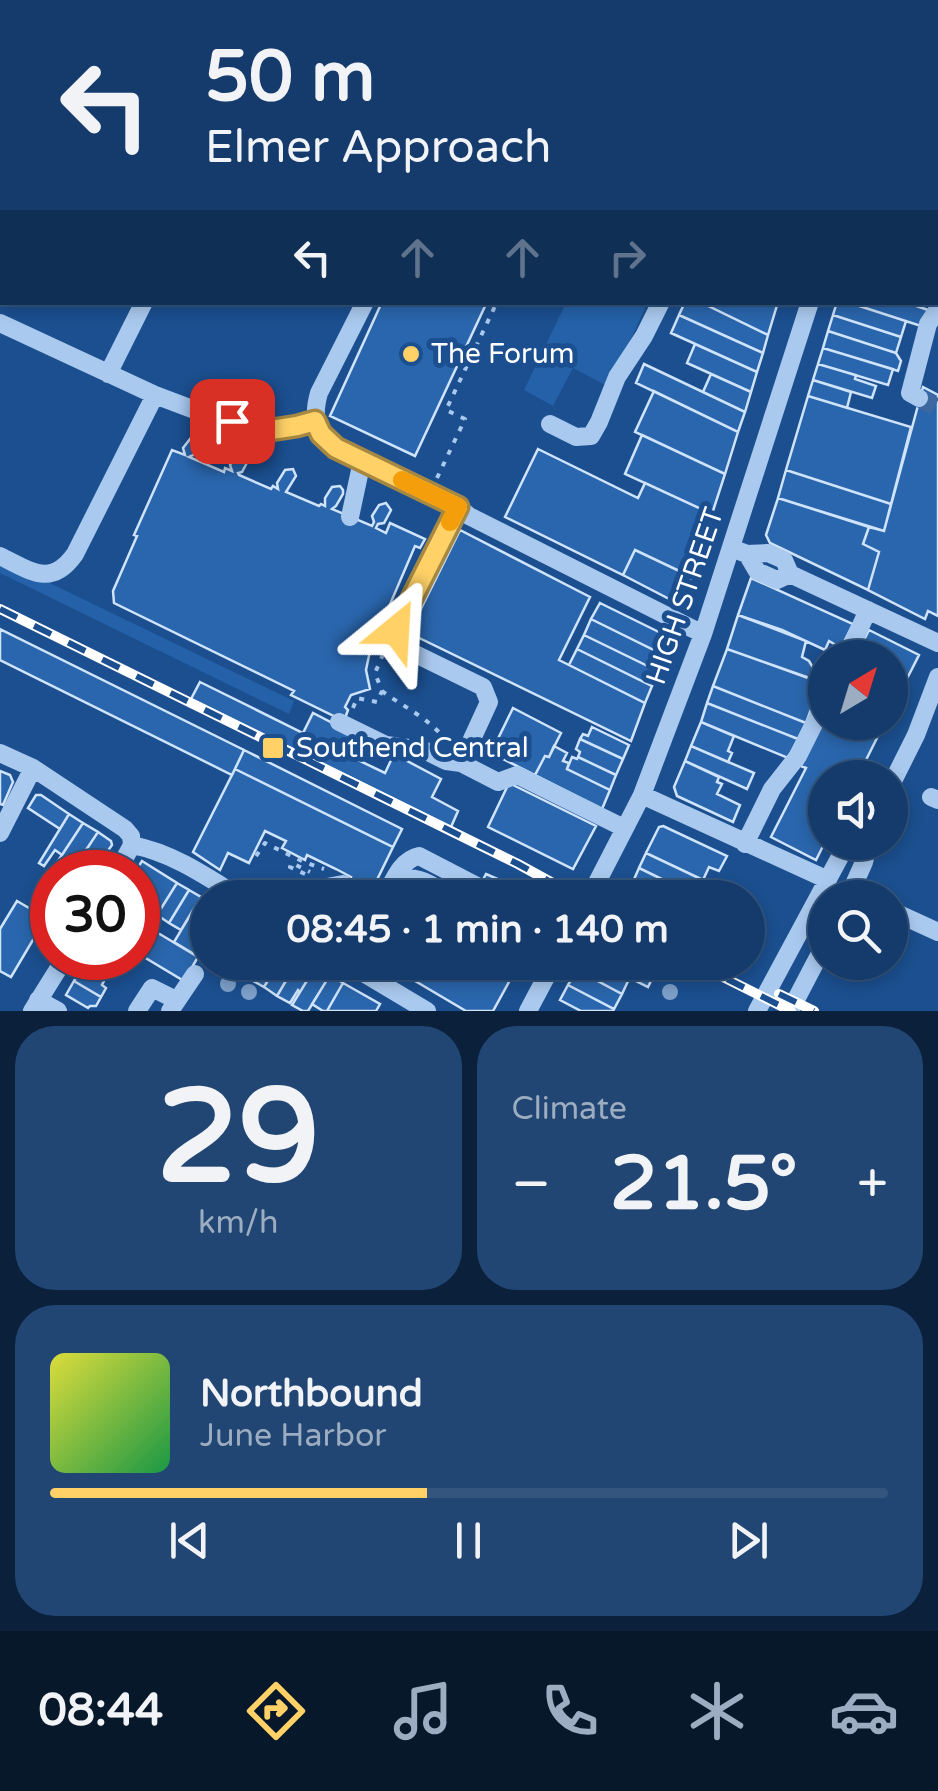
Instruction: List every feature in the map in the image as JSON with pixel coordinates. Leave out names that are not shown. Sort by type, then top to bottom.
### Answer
[{"type":"street","points":[[108,374],[142,305]]},
{"type":"street","points":[[364,305],[315,408],[315,421],[327,441],[703,634]]},
{"type":"street","points":[[550,424],[576,437],[591,436],[617,377],[659,305]]},
{"type":"street","name":"HIGH STREET","points":[[598,880],[642,795],[703,634],[740,551],[809,305]]},
{"type":"street","points":[[919,398],[910,393],[928,324],[938,309]]},
{"type":"street","points":[[0,323],[200,412],[265,431],[315,421]]},
{"type":"street","points":[[0,556],[46,574],[56,574],[66,567],[155,395]]},
{"type":"street","points":[[350,517],[362,461]]},
{"type":"street","points":[[458,507],[396,630],[401,646],[483,687],[489,702],[461,763]]},
{"type":"street","points":[[740,551],[757,571],[777,580],[790,574],[938,643]]},
{"type":"street","points":[[854,640],[868,610]]},
{"type":"street","points":[[903,760],[938,677]]},
{"type":"street","points":[[916,735],[938,703]]},
{"type":"street","points":[[342,724],[386,745],[424,750],[446,761],[461,763],[498,782],[517,774],[624,828]]},
{"type":"street","points":[[745,844],[772,789],[808,736]]},
{"type":"street","points":[[0,752],[33,768],[125,829],[131,836],[129,850]]},
{"type":"street","points":[[0,833],[33,768]]},
{"type":"street","points":[[642,795],[828,880],[838,860]]},
{"type":"street","points":[[132,845],[187,864],[212,880]]},
{"type":"street","points":[[395,880],[405,862],[419,856],[466,880]]},
{"type":"street","points":[[333,880],[337,878]]},
{"type":"street","points":[[397,880],[422,880]]},
{"type":"street","points":[[757,1011],[808,917]]},
{"type":"street","points":[[908,918],[938,932]]},
{"type":"street","points":[[790,1011],[808,977]]},
{"type":"street","points":[[51,980],[35,1006],[58,1011]]},
{"type":"street","points":[[137,1011],[152,988],[173,1005],[192,980]]},
{"type":"street","points":[[375,980],[427,1011]]},
{"type":"street","points":[[528,1011],[544,980]]},
{"type":"path","points":[[446,410],[496,305]]},
{"type":"path","points":[[430,493],[465,420],[439,406]]},
{"type":"path","points":[[396,630],[374,673],[382,691],[440,732],[461,763]]},
{"type":"path","points":[[342,724],[358,698],[377,702],[382,691]]},
{"type":"path","points":[[256,856],[265,843],[337,878]]},
{"type":"path","points":[[305,880],[290,867],[292,863],[314,874],[318,866]]},
{"type":"shaded area","points":[[565,305],[646,305],[609,387],[573,368],[553,406],[524,390]]},
{"type":"shaded area","points":[[0,559],[294,701],[289,714],[0,573]]},
{"type":"building","name":"The Forum","points":[[381,305],[486,305],[415,456],[330,416]]},
{"type":"building","points":[[684,305],[706,305],[768,335],[763,353],[679,315]]},
{"type":"building","points":[[706,305],[777,305],[768,335]]},
{"type":"building","points":[[836,305],[856,305],[906,321],[901,337],[833,315]]},
{"type":"building","points":[[856,305],[914,305],[931,311],[921,326]]},
{"type":"building","points":[[679,315],[763,353],[757,372],[671,333]]},
{"type":"building","points":[[833,315],[901,337],[896,353],[828,331]]},
{"type":"building","points":[[828,331],[896,353],[901,361],[898,371],[823,348]]},
{"type":"building","points":[[695,344],[757,372],[751,392],[687,363]]},
{"type":"building","points":[[823,348],[893,369],[888,385],[818,364]]},
{"type":"building","points":[[644,364],[745,412],[738,432],[636,383]]},
{"type":"building","points":[[818,364],[856,375],[855,379],[876,386],[872,398],[813,380]]},
{"type":"building","points":[[711,374],[751,392],[745,412],[703,392]]},
{"type":"building","points":[[813,380],[851,392],[847,408],[808,396]]},
{"type":"building","points":[[923,387],[938,395],[938,616],[928,611],[925,619],[868,590],[879,552],[863,544],[869,527],[884,531]]},
{"type":"building","points":[[654,391],[738,432],[725,474],[635,432]]},
{"type":"building","points":[[808,396],[911,427],[891,504],[786,470]]},
{"type":"building","points":[[194,434],[202,439],[195,454],[189,457],[224,472],[225,468],[232,471],[230,465],[239,452],[246,451],[249,459],[239,475],[278,489],[277,483],[285,470],[293,469],[296,476],[286,492],[325,506],[332,487],[340,486],[343,494],[332,509],[372,526],[372,516],[379,505],[386,503],[391,510],[376,528],[386,533],[390,523],[425,539],[420,548],[415,546],[370,651],[366,670],[370,689],[351,695],[344,721],[291,695],[294,691],[114,603],[113,591],[137,536],[134,535],[172,450],[185,455],[183,448]]},
{"type":"building","points":[[642,435],[725,474],[712,514],[625,474]]},
{"type":"building","points":[[538,449],[638,498],[645,483],[712,514],[692,577],[635,550],[623,575],[505,517]]},
{"type":"building","points":[[786,470],[891,504],[884,531],[778,498]]},
{"type":"building","points":[[778,498],[869,527],[863,544],[879,552],[868,590],[770,543],[766,535]]},
{"type":"building","points":[[460,530],[590,597],[559,660],[645,703],[631,741],[409,633]]},
{"type":"building","points":[[635,550],[692,577],[684,600],[675,602],[623,575]]},
{"type":"building","points":[[751,578],[853,624],[845,640],[808,642],[738,615]]},
{"type":"building","points":[[600,603],[671,638],[664,655],[591,619]]},
{"type":"building","points":[[738,615],[806,641],[802,657],[808,660],[808,678],[727,649]]},
{"type":"building","points":[[591,619],[664,655],[658,671],[584,635]]},
{"type":"building","points":[[0,629],[244,750],[232,775],[0,660]]},
{"type":"building","points":[[869,630],[889,640],[864,640]]},
{"type":"building","points":[[584,635],[658,671],[652,686],[577,649]]},
{"type":"building","points":[[577,649],[652,686],[645,703],[569,665]]},
{"type":"building","points":[[727,649],[808,677],[808,718],[806,723],[713,686]]},
{"type":"building","points":[[908,650],[919,655],[908,677]]},
{"type":"building","points":[[200,682],[303,733],[313,713],[369,742],[360,761],[385,773],[394,754],[441,779],[432,797],[458,811],[451,827],[191,699]]},
{"type":"building","points":[[713,686],[806,723],[798,739],[707,703]]},
{"type":"building","points":[[707,703],[798,739],[788,758],[701,722]]},
{"type":"building","points":[[513,708],[561,733],[535,775],[491,753]]},
{"type":"building","points":[[701,722],[734,736],[728,762],[691,746]]},
{"type":"building","points":[[592,727],[629,745],[623,759],[580,739],[583,734],[588,736]]},
{"type":"building","points":[[580,739],[623,759],[616,775],[578,757]]},
{"type":"building","points":[[814,740],[876,740],[866,760],[808,760],[808,856],[771,837],[806,768],[801,766]]},
{"type":"building","points":[[554,746],[567,753],[563,761],[569,763],[567,769],[610,790],[602,809],[535,775]]},
{"type":"building","points":[[691,746],[754,773],[747,789],[685,761]]},
{"type":"building","points":[[244,750],[402,829],[393,847],[235,769]]},
{"type":"building","points":[[572,757],[616,775],[610,790],[567,769]]},
{"type":"building","points":[[685,761],[719,777],[717,782],[722,784],[717,794],[740,805],[733,822],[677,796],[674,787]]},
{"type":"building","points":[[235,769],[393,847],[377,880],[350,880],[351,877],[307,855],[305,860],[282,848],[286,841],[265,831],[249,863],[228,853],[220,870],[193,852]]},
{"type":"building","points":[[0,771],[10,775],[13,782],[3,805],[0,804]]},
{"type":"building","points":[[509,783],[596,826],[573,869],[488,827]]},
{"type":"building","points":[[36,795],[69,814],[60,829],[28,808]]},
{"type":"building","points":[[69,814],[83,823],[65,850],[47,850]]},
{"type":"building","points":[[83,823],[98,832],[86,850],[65,850]]},
{"type":"building","points":[[659,827],[727,856],[719,871],[709,867],[703,880],[646,853]]},
{"type":"building","points":[[98,832],[111,841],[108,850],[86,850]]},
{"type":"building","points":[[646,853],[703,880],[663,880],[639,868]]},
{"type":"building","points":[[639,868],[664,880],[634,880]]},
{"type":"building","points":[[160,872],[177,883],[160,910]]},
{"type":"building","points":[[177,883],[189,890],[169,923],[160,917],[160,910]]},
{"type":"building","points":[[190,891],[190,915],[181,930],[169,923]]},
{"type":"building","points":[[17,901],[30,909],[30,945],[11,977],[0,971],[0,929]]},
{"type":"building","points":[[190,915],[190,952],[174,942]]},
{"type":"building","points":[[160,934],[190,952],[190,971],[184,981],[160,967]]},
{"type":"building","points":[[104,980],[102,985],[106,988],[101,997],[74,981]]},
{"type":"building","points":[[268,980],[286,980],[277,996],[264,987]]},
{"type":"building","points":[[286,980],[307,980],[290,1003],[277,996]]},
{"type":"building","points":[[307,980],[327,980],[308,1011],[292,1005]]},
{"type":"building","points":[[327,980],[343,983],[327,1011],[312,1004]]},
{"type":"building","points":[[413,980],[510,980],[493,1011],[466,1011]]},
{"type":"building","points":[[571,980],[596,980],[622,994],[614,1009],[568,985]]},
{"type":"building","points":[[596,980],[629,980],[622,994]]},
{"type":"building","points":[[74,981],[101,997],[96,1006],[88,1008],[66,995]]},
{"type":"building","points":[[343,983],[380,1004],[376,1011],[327,1011]]},
{"type":"building","points":[[568,985],[613,1011],[581,1011],[560,1000]]},
{"type":"tunnel","points":[[919,398],[938,408]]},
{"type":"railway","points":[[0,609],[547,880]]},
{"type":"railway","points":[[729,980],[791,1011]]},
{"type":"railway","points":[[779,994],[814,1011]]},
{"type":"slow traffic","points":[[402,480],[458,507],[450,522]]},
{"type":"place","name":"The Forum","points":[[411,354]]},
{"type":"place","name":"Southend Central","points":[[273,748]]},
{"type":"route","points":[[232,421],[265,431],[315,421],[321,434],[336,448],[458,507],[396,630]]}]
